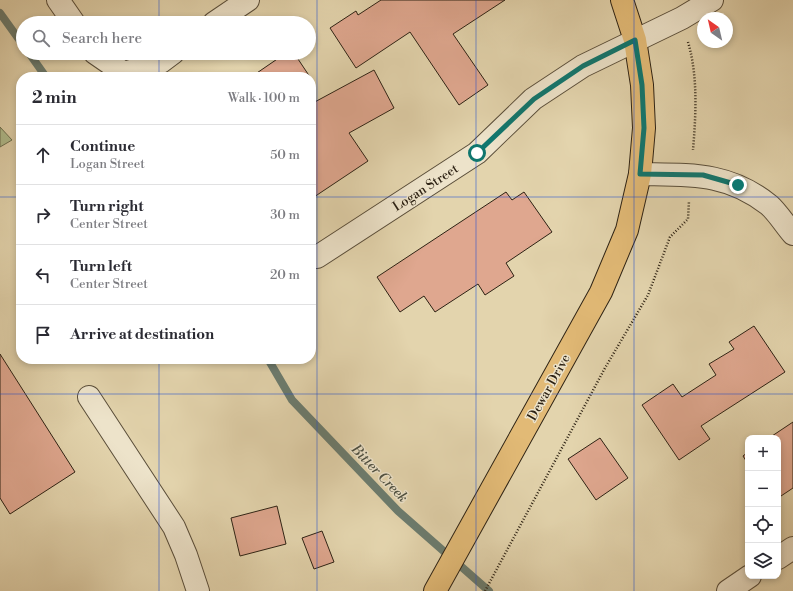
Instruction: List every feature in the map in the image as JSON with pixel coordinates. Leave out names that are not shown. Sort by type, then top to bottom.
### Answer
[{"type":"main road","name":"Dewar Drive","points":[[435,591],[601,292],[627,230],[640,174],[644,128],[642,85],[635,40],[622,0]]},
{"type":"street","points":[[58,0],[69,16]]},
{"type":"street","points":[[224,16],[248,0]]},
{"type":"street","name":"Logan Street","points":[[317,258],[477,153],[534,99],[583,66],[687,15],[712,0]]},
{"type":"street","points":[[105,60],[123,72]]},
{"type":"street","points":[[127,72],[164,60]]},
{"type":"street","points":[[640,174],[703,175],[738,185],[770,206],[793,234]]},
{"type":"street","points":[[89,397],[174,527],[186,555],[198,591]]},
{"type":"street","points":[[781,556],[793,548]]},
{"type":"street","points":[[728,591],[746,579]]},
{"type":"path","points":[[485,591],[605,368]]},
{"type":"green space","points":[[0,127],[12,140],[0,147]]},
{"type":"building","points":[[381,0],[505,0],[453,34],[488,85],[459,105],[410,32],[356,68],[330,28],[356,11],[358,15]]},
{"type":"building","points":[[276,60],[299,60],[307,72],[258,72]]},
{"type":"building","points":[[374,70],[394,108],[349,133],[368,161],[316,196],[316,101]]},
{"type":"building","points":[[506,192],[512,200],[524,192],[552,232],[506,263],[514,276],[485,295],[478,284],[435,312],[424,296],[400,312],[377,277]]},
{"type":"building","points":[[754,326],[785,372],[701,426],[710,439],[679,460],[642,405],[673,384],[682,397],[716,375],[709,364],[734,349],[729,342]]},
{"type":"building","points":[[0,354],[75,472],[10,514],[0,498]]},
{"type":"building","points":[[793,422],[793,488],[781,496],[781,435],[774,435]]},
{"type":"building","points":[[600,438],[628,478],[596,500],[568,459]]},
{"type":"building","points":[[277,506],[286,544],[240,556],[231,518]]},
{"type":"building","points":[[322,531],[334,562],[314,569],[302,538]]},
{"type":"waterway","name":"Bitter Creek","points":[[0,13],[16,35]]},
{"type":"waterway","name":"Bitter Creek","points":[[34,60],[42,72]]},
{"type":"waterway","name":"Bitter Creek","points":[[271,364],[292,400],[398,511],[489,591]]},
{"type":"route","points":[[477,153],[534,99],[583,66],[635,40],[642,85],[644,128],[640,174],[703,175],[738,185]]}]
